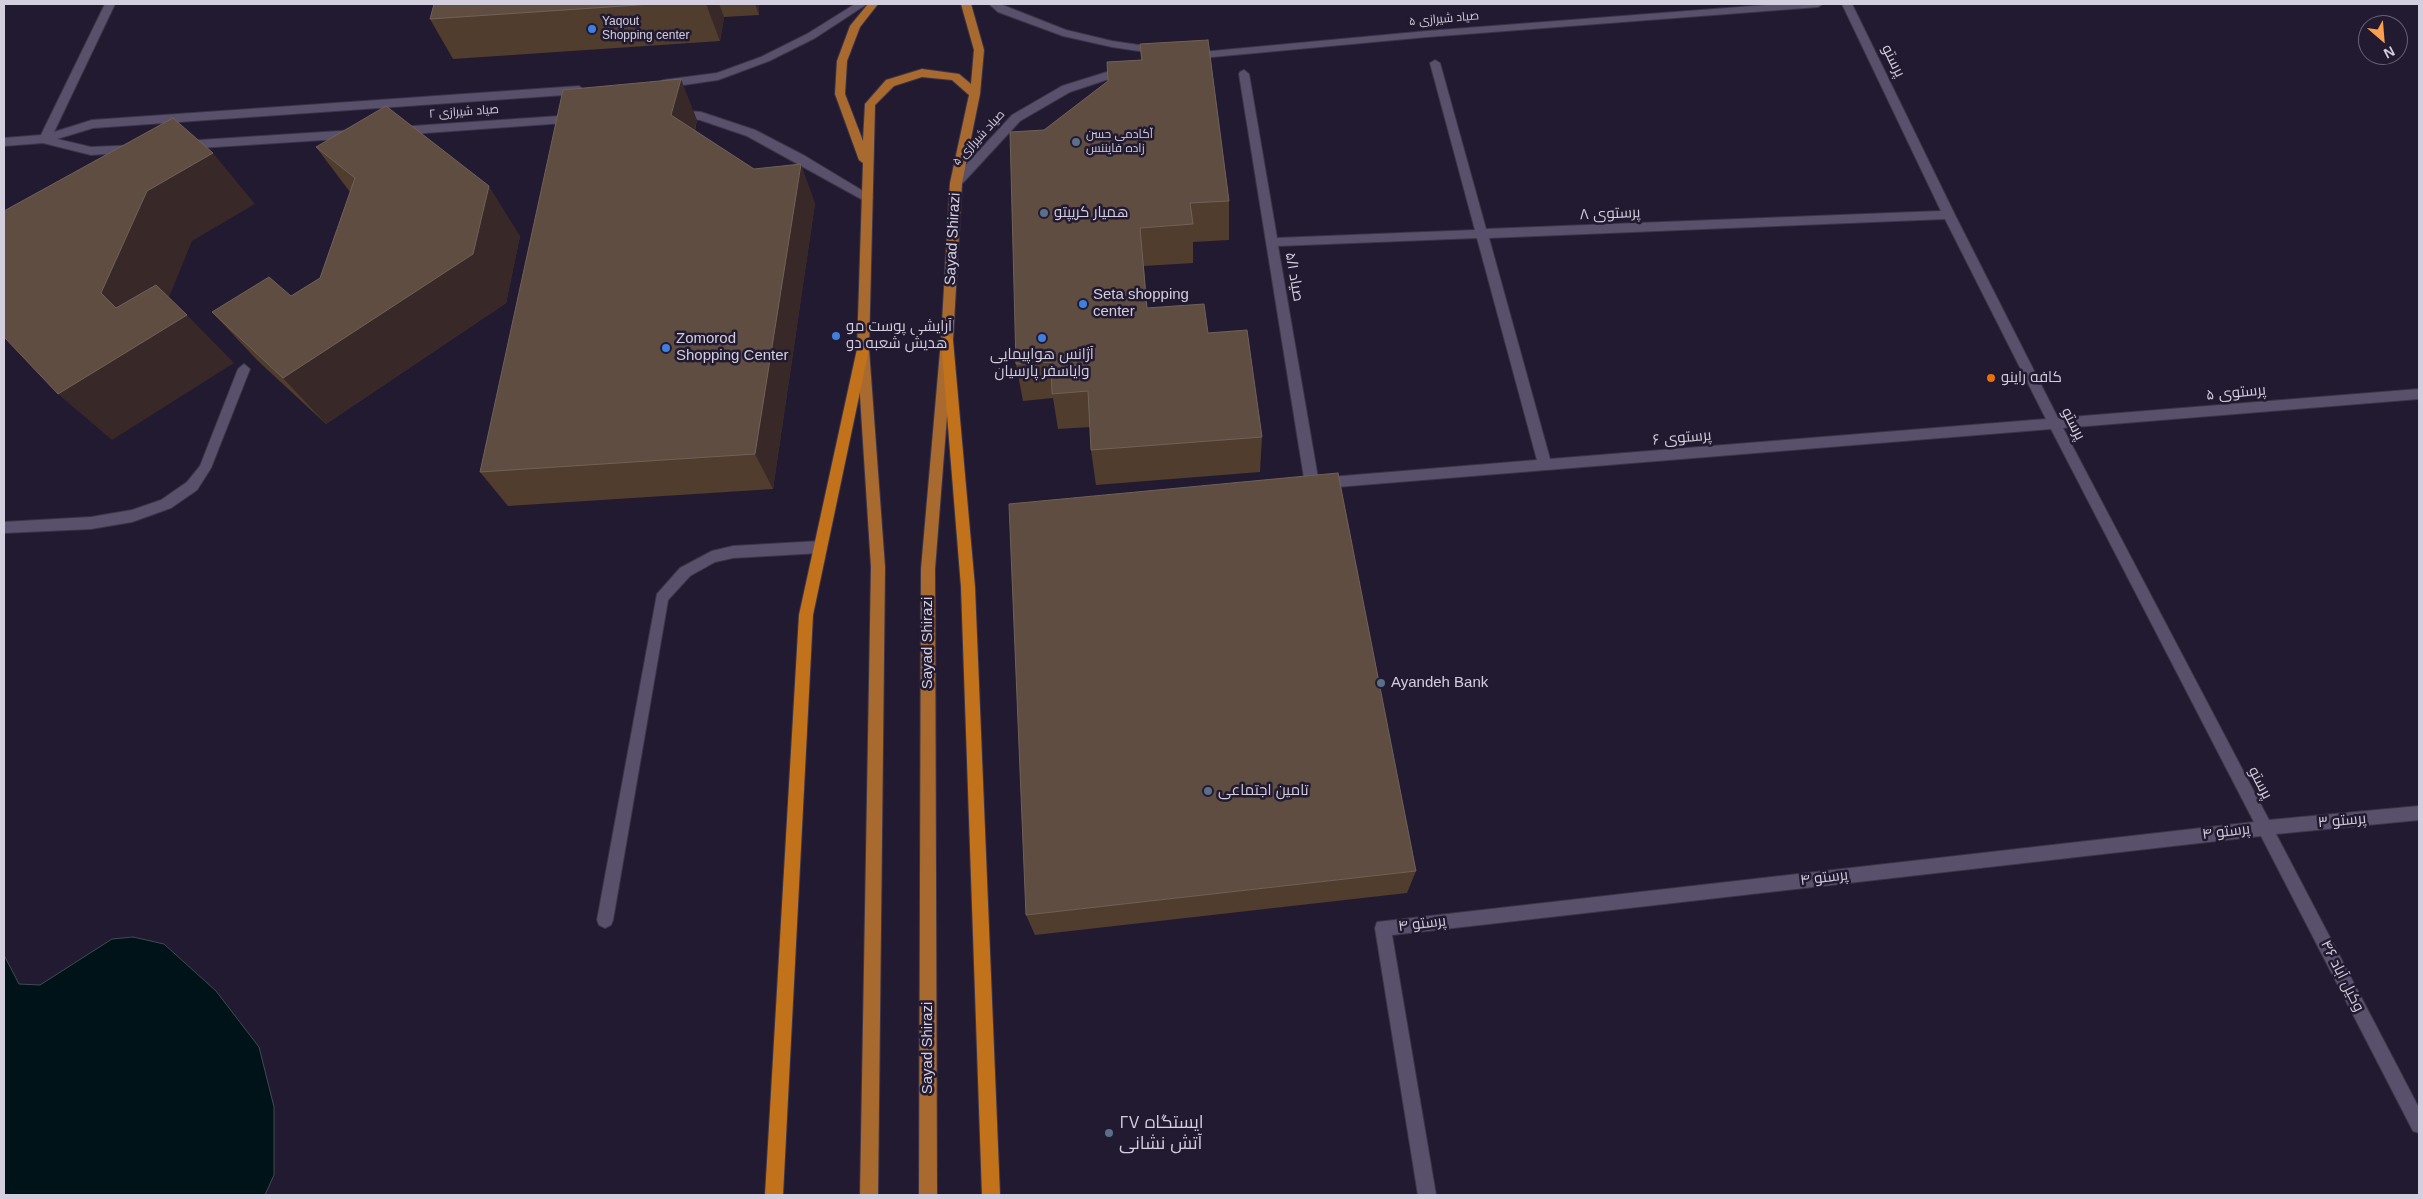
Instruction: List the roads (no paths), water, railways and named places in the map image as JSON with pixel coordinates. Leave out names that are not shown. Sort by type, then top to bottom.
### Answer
[{"type":"highway","points":[[947,340],[968,587],[991,1195]]},
{"type":"highway","points":[[774,1195],[806,615],[863,349]]},
{"type":"main road","points":[[868,166],[840,94],[842,61],[855,26],[873,4]]},
{"type":"main road","name":"Sayad Shirazi","points":[[928,1195],[928,569],[947,340],[956,183],[975,94],[979,50],[966,4]]},
{"type":"main road","points":[[869,1195],[878,567],[863,349],[870,104],[890,83],[922,73],[955,77],[975,94]]},
{"type":"street","points":[[45,139],[110,4]]},
{"type":"street","points":[[649,85],[678,83],[718,76],[765,59],[811,36],[862,4]]},
{"type":"street","name":"صیاد شیرازی ۵","points":[[994,4],[1002,10],[1064,33],[1112,44],[1183,55],[1818,4]]},
{"type":"street","name":"پرستو","points":[[1847,4],[2055,424],[2265,828]]},
{"type":"street","points":[[1435,63],[1545,465]]},
{"type":"street","name":"صیاد شیرازی ۵","points":[[956,183],[1016,118],[1066,89],[1117,71],[1136,68]]},
{"type":"street","name":"صیاد ۵/۱","points":[[1244,74],[1312,484]]},
{"type":"street","name":"صیاد شیرازی ۲","points":[[4,142],[45,139],[92,124],[589,90]]},
{"type":"street","points":[[668,112],[701,116],[751,133],[801,158],[867,196]]},
{"type":"street","name":"صیاد شیرازی ۲","points":[[390,131],[589,118]]},
{"type":"street","points":[[171,146],[370,133]]},
{"type":"street","name":"صیاد شیرازی ۲","points":[[45,139],[91,151],[151,147]]},
{"type":"street","name":"پرستوی ۸","points":[[1272,242],[1950,215]]},
{"type":"street","points":[[4,528],[92,523],[132,516],[166,504],[192,486],[205,468],[244,369]]},
{"type":"street","name":"پرستوی ۵","points":[[2055,424],[2419,394]]},
{"type":"street","name":"پرستوی ۶","points":[[1312,484],[2055,424]]},
{"type":"street","points":[[606,920],[662,598],[685,572],[712,557],[733,552],[820,548]]},
{"type":"street","name":"پرستو ۳","points":[[2265,828],[2419,813]]},
{"type":"street","name":"پرستو ۴","points":[[1427,1195],[1383,928],[2265,828]]},
{"type":"street","name":"۴۶ وکیل آباد","points":[[2265,828],[2419,1125]]},
{"type":"place","name":"Yaqout Shopping center","points":[[592,29]]},
{"type":"place","name":"آکادمی حسن زاده فایننس","points":[[1076,142]]},
{"type":"place","name":"همیار کریپتو","points":[[1044,213]]},
{"type":"place","name":"Seta shopping center","points":[[1083,304]]},
{"type":"place","name":"آرایشی پوست مو هدیش شعبه دو","points":[[836,336]]},
{"type":"place","name":"آژانس هواپیمایی وایاسفر پارسیان","points":[[1042,338]]},
{"type":"place","name":"Zomorod Shopping Center","points":[[666,348]]},
{"type":"place","name":"کافه راینو","points":[[1991,378]]},
{"type":"place","name":"Ayandeh Bank","points":[[1381,683]]},
{"type":"place","name":"تامین اجتماعی","points":[[1208,791]]},
{"type":"place","name":"ایستگاه ۲۷ آتش نشانی","points":[[1109,1133]]}]
